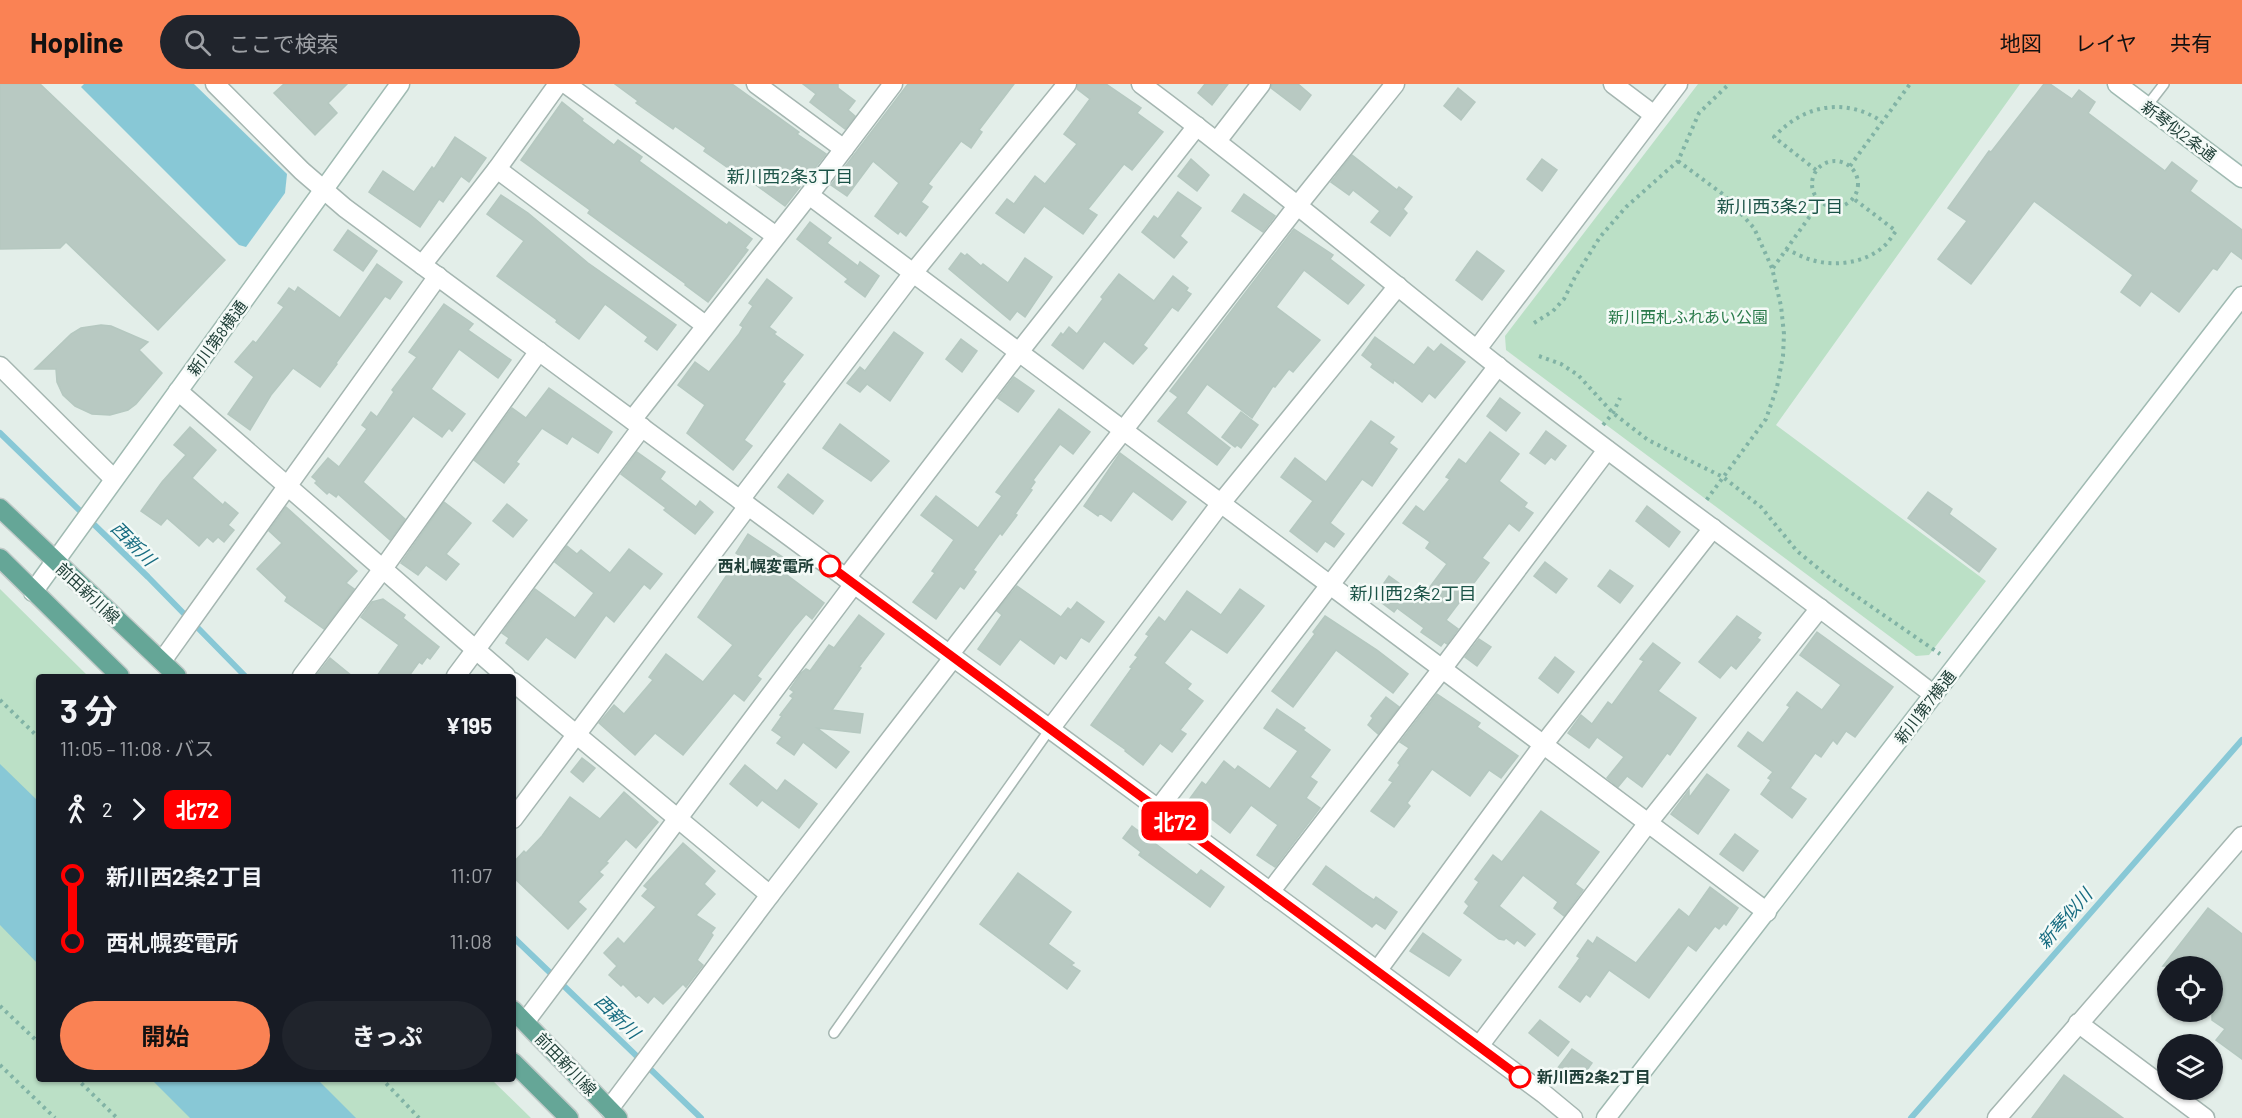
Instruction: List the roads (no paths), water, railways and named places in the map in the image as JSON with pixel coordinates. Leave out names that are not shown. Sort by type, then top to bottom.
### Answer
[{"type":"main road","name":"前田新川線","points":[[0,508],[175,674]]},
{"type":"main road","points":[[0,558],[118,674]]},
{"type":"main road","name":"前田新川線","points":[[519,1016],[614,1114]]},
{"type":"main road","points":[[516,1065],[569,1118]]},
{"type":"street","points":[[215,84],[323,191],[1479,1046],[1573,1118]]},
{"type":"street","points":[[422,265],[558,84]]},
{"type":"street","points":[[566,84],[776,236]]},
{"type":"street","points":[[756,84],[844,149]]},
{"type":"street","points":[[458,674],[705,325],[809,195],[893,84]]},
{"type":"street","points":[[516,815],[914,273],[1066,84]]},
{"type":"street","points":[[1141,84],[1217,141],[1476,349],[1607,450],[1935,695]]},
{"type":"street","points":[[1217,141],[1261,84]]},
{"type":"street","points":[[614,1114],[634,1077],[658,1044],[951,656],[1123,430],[1395,84]]},
{"type":"street","points":[[1613,84],[1654,115]]},
{"type":"street","points":[[1476,349],[1678,84]]},
{"type":"street","name":"新琴似2条通","points":[[2117,84],[2242,178]]},
{"type":"street","name":"新川第8横通","points":[[33,592],[323,191],[396,86]]},
{"type":"street","points":[[519,1016],[550,988],[1019,352],[1197,126]]},
{"type":"street","points":[[496,169],[705,325]]},
{"type":"street","points":[[809,195],[1767,912]]},
{"type":"street","points":[[162,661],[438,276]]},
{"type":"street","points":[[1050,729],[1221,503],[1398,286]]},
{"type":"street","name":"新川第7横通","points":[[1606,1118],[2242,296]]},
{"type":"street","points":[[304,674],[382,570],[539,351]]},
{"type":"street","points":[[0,366],[114,479]]},
{"type":"street","points":[[1158,809],[1498,366]]},
{"type":"street","points":[[178,391],[504,674]]},
{"type":"street","points":[[1270,892],[1607,450]]},
{"type":"street","points":[[1377,971],[1544,745],[1713,528]]},
{"type":"street","points":[[1479,1046],[1648,823],[1820,608]]},
{"type":"street","points":[[516,685],[770,895]]},
{"type":"street","points":[[1997,1118],[2242,836]]},
{"type":"street","points":[[2078,1023],[2205,1118]]},
{"type":"lane","points":[[2147,106],[2164,84]]},
{"type":"lane","points":[[834,1033],[1050,729]]},
{"type":"water","points":[[84,84],[194,84],[287,174],[285,193],[246,247],[239,245],[81,87]]},
{"type":"water","points":[[0,764],[36,799],[36,962],[0,925]]},
{"type":"water","points":[[154,1082],[320,1082],[356,1118],[190,1118]]},
{"type":"waterway","name":"西新川","points":[[0,433],[148,577],[243,674]]},
{"type":"waterway","name":"新琴似川","points":[[1911,1118],[2242,740]]},
{"type":"waterway","name":"西新川","points":[[516,940],[701,1118]]},
{"type":"place","name":"西札幌変電所","points":[[830,566]]},
{"type":"place","name":"新川西2条2丁目","points":[[1520,1077]]},
{"type":"district","name":"新川西2条3丁目","points":[[790,177]]},
{"type":"district","name":"新川西3条2丁目","points":[[1780,207]]},
{"type":"district","name":"新川西2条2丁目","points":[[1413,594]]},
{"type":"park label","name":"新川西札ふれあい公園","points":[[1688,317]]}]
